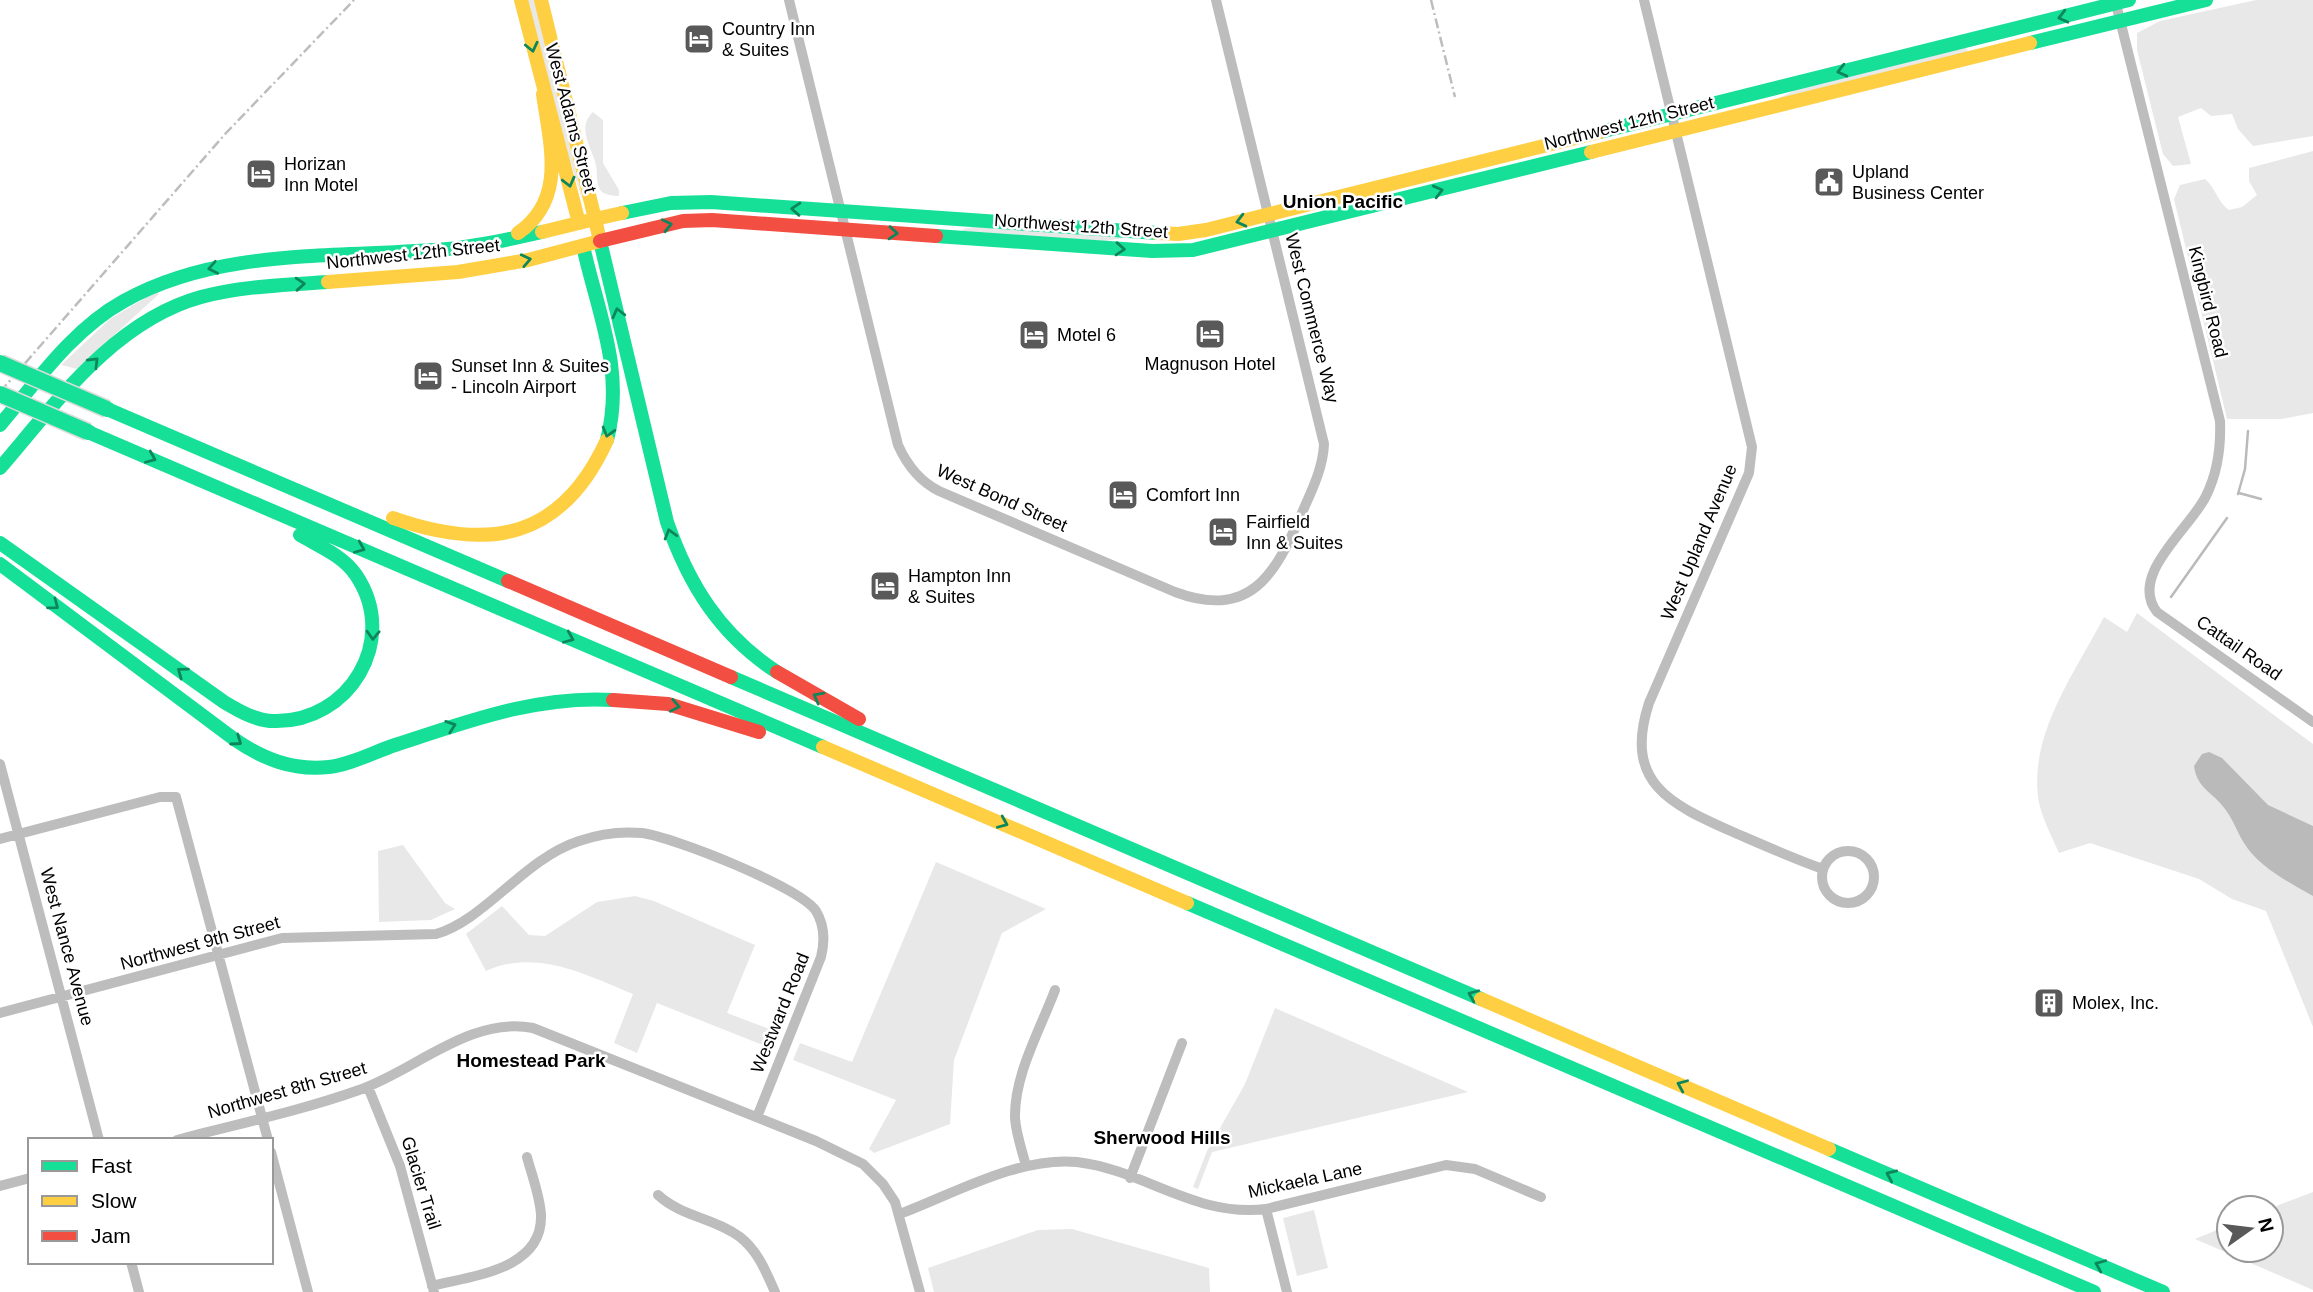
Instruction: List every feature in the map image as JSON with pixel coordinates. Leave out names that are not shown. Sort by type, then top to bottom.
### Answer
[{"type":"main road","name":"West Adams Street","points":[[521,0],[543,94],[587,221],[600,241],[670,535],[685,572],[712,615],[730,636],[768,669],[987,786]]},
{"type":"main road","name":"West Adams Street","points":[[246,468],[450,535],[502,534],[545,517],[568,500],[592,472],[608,438],[614,403],[612,370],[583,246],[587,221],[541,0]]},
{"type":"main road","name":"Northwest 12th Street","points":[[0,468],[115,342],[149,318],[190,299],[239,289],[458,272],[698,219],[1179,251],[1273,232],[2206,0]]},
{"type":"main road","name":"Northwest 12th Street","points":[[0,425],[60,355],[100,317],[123,301],[169,280],[228,266],[452,249],[500,242],[652,205],[690,202],[1157,234],[1193,233],[2120,1]]},
{"type":"main road","points":[[500,242],[527,228],[541,214],[549,196],[551,158],[543,94]]},
{"type":"main road","points":[[0,363],[2162,1292]]},
{"type":"main road","points":[[0,394],[2094,1292]]},
{"type":"main road","points":[[1,543],[243,713],[259,719],[289,721],[326,710],[356,684],[369,661],[373,622],[363,585],[349,567],[331,552],[208,483]]},
{"type":"main road","points":[[0,564],[234,739],[253,752],[283,765],[330,767],[498,711],[563,700],[609,698],[689,709],[979,813]]},
{"type":"street","name":"West Bond Street","points":[[789,0],[898,445],[909,466],[924,482],[1191,598],[1219,601],[1255,589]]},
{"type":"street","name":"West Commerce Way","points":[[1216,0],[1324,444],[1321,468],[1286,551],[1273,572],[1255,589]]},
{"type":"street","name":"West Upland Avenue","points":[[1644,0],[1751,434],[1752,461],[1649,703],[1641,731],[1642,758],[1654,784],[1675,805],[1823,869]]},
{"type":"street","name":"Kingbird Road","points":[[2120,1],[2120,21],[2217,406],[2220,435],[2218,461],[2206,496],[2151,574],[2149,598]]},
{"type":"street","name":"Cattail Road","points":[[2149,598],[2157,612],[2313,722]]},
{"type":"street","name":"West Nance Avenue","points":[[0,764],[98,1138]]},
{"type":"street","points":[[0,839],[160,797],[176,797],[267,1138]]},
{"type":"street","name":"Northwest 9th Street","points":[[0,1013],[291,937],[436,934],[457,925],[559,849],[596,836],[622,832],[675,840],[770,881],[804,898],[820,919]]},
{"type":"street","points":[[1850,851],[1866,858],[1871,866],[1873,883],[1864,897],[1848,903],[1840,901],[1826,891],[1823,869],[1833,855],[1850,851]]},
{"type":"street","name":"Westward Road","points":[[757,1117],[821,957],[824,938],[820,919]]},
{"type":"street","points":[[1026,1166],[1017,1135],[1016,1103],[1022,1077],[1055,990]]},
{"type":"street","name":"Northwest 8th Street","points":[[185,1138],[368,1087],[481,1031],[526,1027],[757,1117],[859,1162],[883,1184],[900,1214],[920,1292]]},
{"type":"street","points":[[1130,1178],[1182,1043]]},
{"type":"street","name":"Glacier Trail","points":[[368,1087],[401,1166],[433,1289]]},
{"type":"street","points":[[433,1289],[501,1268],[517,1260],[531,1247],[541,1217],[527,1157]]},
{"type":"street","points":[[273,1160],[308,1292]]},
{"type":"street","name":"Mickaela Lane","points":[[900,1214],[1026,1166],[1079,1162],[1219,1209],[1266,1209],[1446,1165],[1468,1167],[1541,1198]]},
{"type":"street","points":[[0,1186],[28,1179]]},
{"type":"street","points":[[658,1195],[686,1215],[738,1235],[758,1257],[775,1292]]},
{"type":"street","points":[[1266,1209],[1287,1292]]},
{"type":"street","points":[[132,1264],[139,1292]]},
{"type":"shaded area","points":[[527,0],[535,0],[583,202],[554,110]]},
{"type":"shaded area","points":[[2256,0],[2313,0],[2313,136],[2253,146],[2238,129],[2232,114],[2211,116],[2201,108],[2178,117],[2191,164],[2173,166],[2163,154],[2137,50],[2137,33],[2160,21]]},
{"type":"shaded area","points":[[1966,47],[1968,52],[1780,100],[1779,98],[1800,88]]},
{"type":"shaded area","points":[[593,112],[603,120],[603,163],[619,190],[619,196],[604,193],[598,186],[596,165],[585,131],[588,118]]},
{"type":"shaded area","points":[[2313,151],[2313,413],[2282,419],[2227,419],[2174,199],[2180,185],[2205,179],[2229,210],[2242,207],[2257,195],[2249,181],[2249,168]]},
{"type":"shaded area","points":[[979,226],[1124,238],[1105,241],[962,232],[963,229]]},
{"type":"shaded area","points":[[157,291],[159,294],[77,369],[61,365],[110,319]]},
{"type":"shaded area","points":[[2137,613],[2313,744],[2313,1027],[2266,911],[2232,899],[2199,879],[2090,843],[2059,853],[2048,828],[2039,803],[2037,778],[2040,754],[2056,706],[2104,617],[2127,632]]},
{"type":"shaded area","points":[[2209,752],[2222,758],[2268,805],[2313,826],[2313,896],[2275,873],[2250,852],[2225,809],[2198,780],[2194,766],[2202,754]]},
{"type":"shaded area","points":[[403,845],[445,903],[455,909],[431,920],[379,922],[378,851]]},
{"type":"shaded area","points":[[936,862],[1046,909],[1002,933],[954,1060],[950,1124],[874,1153],[869,1149],[896,1100],[793,1060],[800,1043],[852,1062]]},
{"type":"shaded area","points":[[635,896],[654,901],[755,945],[727,1013],[777,1032],[770,1048],[657,1003],[637,1053],[614,1043],[633,994],[579,972],[542,963],[524,962],[486,971],[466,934],[502,906],[529,935],[545,936],[597,902]]},
{"type":"shaded area","points":[[1275,1008],[1468,1092],[1212,1152],[1198,1189],[1193,1187],[1207,1151],[1245,1084]]},
{"type":"shaded area","points":[[2313,1192],[2313,1290],[2253,1264],[2285,1264],[2285,1203]]},
{"type":"shaded area","points":[[1314,1210],[1328,1268],[1297,1276],[1283,1218]]},
{"type":"shaded area","points":[[1072,1229],[1209,1268],[1210,1292],[934,1292],[928,1268],[1038,1230]]},
{"type":"shaded area","points":[[2215,1231],[2215,1248],[2195,1239]]},
{"type":"waterway","points":[[2238,494],[2245,469],[2248,431]]},
{"type":"waterway","points":[[2239,493],[2261,499]]},
{"type":"waterway","points":[[2171,597],[2227,518]]},
{"type":"railway","points":[[0,392],[226,133],[354,0]]},
{"type":"railway","points":[[1431,0],[1455,97]]},
{"type":"traffic: fast","points":[[1600,132],[2129,0]]},
{"type":"traffic: fast","points":[[2030,43],[2206,0]]},
{"type":"traffic: fast","points":[[936,236],[1152,251],[1193,250],[1591,152]]},
{"type":"traffic: fast","points":[[622,213],[671,203],[711,202],[1157,233]]},
{"type":"traffic: fast","points":[[0,425],[57,357],[88,326],[124,301],[161,284],[200,271],[240,263],[324,255],[448,249],[542,232]]},
{"type":"traffic: fast","points":[[600,241],[667,522],[685,567],[723,625],[757,658],[777,672]]},
{"type":"traffic: fast","points":[[583,246],[611,366],[612,414],[607,440]]},
{"type":"traffic: fast","points":[[0,468],[89,367],[141,325],[170,309],[217,293],[264,286],[328,282]]},
{"type":"traffic: fast","points":[[0,363],[107,409]]},
{"type":"traffic: fast","points":[[0,394],[88,432]]},
{"type":"traffic: fast","points":[[107,409],[508,581]]},
{"type":"traffic: fast","points":[[88,432],[823,747]]},
{"type":"traffic: fast","points":[[0,543],[224,702],[254,717],[274,721],[301,718],[325,708],[345,693],[360,673],[369,650],[372,626],[368,600],[356,575],[338,557],[300,535]]},
{"type":"traffic: fast","points":[[0,564],[234,739],[267,758],[291,765],[316,768],[337,766],[448,728],[529,706],[613,700]]},
{"type":"traffic: fast","points":[[731,677],[1481,999]]},
{"type":"traffic: fast","points":[[1187,903],[2094,1292]]},
{"type":"traffic: fast","points":[[1829,1149],[2163,1292]]},
{"type":"traffic: slow","points":[[521,0],[579,223]]},
{"type":"traffic: slow","points":[[541,0],[595,219],[622,213]]},
{"type":"traffic: slow","points":[[1591,152],[2030,43]]},
{"type":"traffic: slow","points":[[518,233],[544,204],[549,188],[551,151],[543,94]]},
{"type":"traffic: slow","points":[[1157,233],[1178,234],[1206,230],[1600,132]]},
{"type":"traffic: slow","points":[[328,282],[458,272],[528,260],[600,241],[595,219],[542,232]]},
{"type":"traffic: slow","points":[[393,518],[461,534],[491,534],[520,529],[545,517],[568,499],[589,473],[607,440]]},
{"type":"traffic: slow","points":[[823,747],[1187,903]]},
{"type":"traffic: slow","points":[[1481,999],[1829,1149]]},
{"type":"traffic: jam","points":[[600,241],[683,221],[712,220],[936,236]]},
{"type":"traffic: jam","points":[[508,581],[731,677]]},
{"type":"traffic: jam","points":[[777,672],[859,719]]},
{"type":"traffic: jam","points":[[613,700],[668,704],[759,732]]},
{"type":"place","name":"Country Inn & Suites","points":[[699,39]]},
{"type":"place","name":"Horizan Inn Motel","points":[[261,174]]},
{"type":"place","name":"Upland Business Center","points":[[1829,182]]},
{"type":"place","name":"Magnuson Hotel","points":[[1210,334]]},
{"type":"place","name":"Motel 6","points":[[1034,335]]},
{"type":"place","name":"Sunset Inn & Suites - Lincoln Airport","points":[[428,376]]},
{"type":"place","name":"Comfort Inn","points":[[1123,495]]},
{"type":"place","name":"Fairfield Inn & Suites","points":[[1223,532]]},
{"type":"place","name":"Hampton Inn & Suites","points":[[885,586]]},
{"type":"place","name":"Molex, Inc.","points":[[2049,1003]]},
{"type":"district","name":"Union Pacific","points":[[1343,201]]},
{"type":"district","name":"Homestead Park","points":[[531,1060]]},
{"type":"district","name":"Sherwood Hills","points":[[1162,1137]]}]
